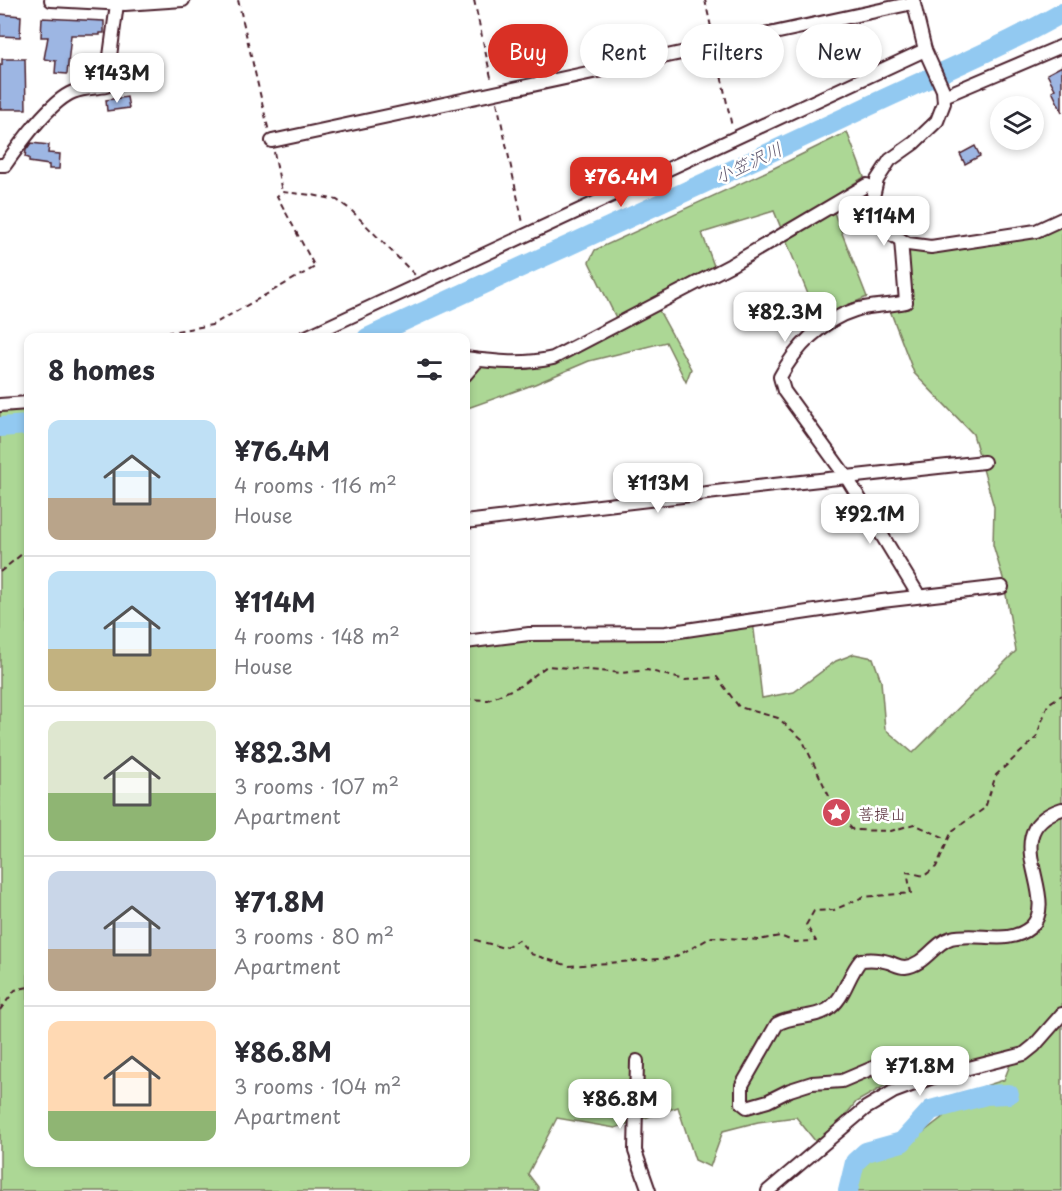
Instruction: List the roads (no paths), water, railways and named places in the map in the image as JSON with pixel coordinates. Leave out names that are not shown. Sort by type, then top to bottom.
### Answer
[{"type":"street","points":[[51,0],[117,4],[183,0]]},
{"type":"street","points":[[272,141],[913,2],[927,53],[943,93],[944,103],[937,121],[914,143],[890,160],[877,180],[873,197],[889,233],[908,244],[931,247],[1036,231],[1062,219]]},
{"type":"street","points":[[0,165],[5,165],[26,136],[58,103],[72,93],[106,86],[117,4]]},
{"type":"street","points":[[943,93],[1062,46]]},
{"type":"street","points":[[315,333],[927,53]]},
{"type":"street","points":[[471,359],[524,363],[553,358],[731,265],[867,185]]},
{"type":"street","points":[[901,240],[906,302],[855,309],[840,316],[825,325],[802,345],[786,365],[780,377],[784,391],[847,478],[919,597]]},
{"type":"street","points":[[0,405],[24,403]]},
{"type":"street","points":[[470,521],[984,462]]},
{"type":"street","points":[[470,641],[529,634],[666,633],[1002,587]]},
{"type":"street","points":[[933,1077],[903,1065],[875,1067],[842,1081],[812,1083],[747,1107],[742,1103],[742,1085],[777,1024],[784,1020],[812,1016],[828,1010],[845,991],[852,970],[861,960],[872,959],[888,962],[898,967],[908,967],[925,958],[950,938],[1010,937],[1021,934],[1032,926],[1039,916],[1041,903],[1033,853],[1033,835],[1036,824],[1042,818],[1062,808]]},
{"type":"street","points":[[768,1191],[866,1108],[893,1092],[933,1077],[1024,1054],[1062,1014]]},
{"type":"street","points":[[637,1060],[635,1151],[649,1191]]},
{"type":"waterway","name":"小笠沢川","points":[[378,333],[985,53],[1062,13]]},
{"type":"waterway","name":"小笠沢川","points":[[0,427],[24,425]]},
{"type":"waterway","points":[[848,1191],[855,1162],[866,1152],[902,1142],[931,1110],[986,1095],[1009,1094]]},
{"type":"place","name":"菩提山","points":[[837,813]]}]
